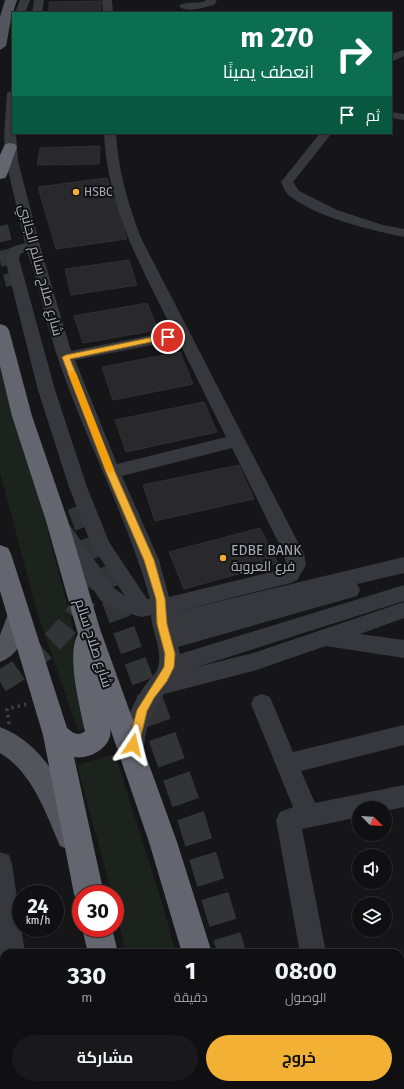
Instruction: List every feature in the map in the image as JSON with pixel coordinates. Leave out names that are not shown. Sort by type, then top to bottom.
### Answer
[{"type":"highway","points":[[0,175],[14,141]]},
{"type":"highway","name":"شارع صلاح سالم","points":[[0,330],[22,416],[57,521],[88,629],[131,755],[163,842],[196,949]]},
{"type":"highway","points":[[0,554],[56,735],[87,885]]},
{"type":"highway","points":[[56,735],[69,745],[79,747],[93,741],[98,732],[86,666],[88,629]]},
{"type":"highway","points":[[99,937],[102,949]]},
{"type":"main road","points":[[0,46],[5,18],[11,0]]},
{"type":"main road","points":[[0,652],[12,638],[18,616]]},
{"type":"main road","points":[[0,739],[20,751],[45,781],[81,859]]},
{"type":"street","points":[[20,12],[25,0]]},
{"type":"street","points":[[37,12],[38,0]]},
{"type":"street","points":[[108,0],[108,12]]},
{"type":"street","points":[[184,6],[206,5],[211,3],[212,0]]},
{"type":"street","points":[[392,53],[404,50]]},
{"type":"street","points":[[392,58],[398,54],[404,53]]},
{"type":"street","points":[[392,115],[404,117]]},
{"type":"street","name":"شارع صلاح سالم الجانبي","points":[[14,134],[33,246],[66,357],[111,472],[152,567],[170,654],[169,667]]},
{"type":"street","points":[[110,134],[115,176],[128,223],[146,263],[294,554],[296,564],[290,574],[284,577],[163,624]]},
{"type":"street","points":[[325,134],[287,182],[294,194],[332,213],[380,228],[404,233]]},
{"type":"street","points":[[33,246],[17,250],[13,254],[12,258],[52,409],[70,466],[99,541],[106,553],[128,582],[142,609]]},
{"type":"street","points":[[66,357],[182,334]]},
{"type":"street","points":[[111,472],[236,440]]},
{"type":"street","points":[[57,521],[108,595],[127,605],[142,609],[163,624],[404,576]]},
{"type":"street","points":[[163,624],[404,565]]},
{"type":"street","points":[[131,755],[139,719],[156,687],[164,678],[169,667],[404,593]]},
{"type":"street","points":[[156,687],[253,662],[328,638],[404,610]]},
{"type":"street","points":[[328,638],[404,649]]},
{"type":"street","points":[[262,704],[308,816]]},
{"type":"street","points":[[287,764],[404,735]]},
{"type":"street","points":[[312,949],[288,820],[404,796]]},
{"type":"street","points":[[0,864],[11,949]]},
{"type":"path","points":[[7,709],[32,703]]},
{"type":"shaded area","points":[[0,352],[68,607],[95,723],[78,731],[36,609],[0,471]]},
{"type":"shaded area","points":[[115,754],[163,906],[175,949],[125,949],[122,937],[124,937],[124,885],[110,885],[77,765]]},
{"type":"building","points":[[101,1],[101,12],[49,12],[49,2]]},
{"type":"building","points":[[100,146],[99,164],[37,165],[40,148]]},
{"type":"building","points":[[107,178],[127,239],[56,249],[38,187]]},
{"type":"building","points":[[129,260],[137,285],[71,295],[65,269]]},
{"type":"building","points":[[147,303],[158,330],[83,343],[74,316]]},
{"type":"building","points":[[180,352],[193,384],[113,400],[102,367]]},
{"type":"building","points":[[204,402],[217,432],[126,452],[115,420]]},
{"type":"building","points":[[239,465],[254,499],[155,521],[143,485]]},
{"type":"building","name":"EDBE BANK فرع العروبة","points":[[260,528],[278,563],[184,589],[169,552]]},
{"type":"tunnel","points":[[0,226],[14,285]]},
{"type":"tunnel","points":[[78,506],[149,698]]},
{"type":"tunnel","points":[[0,682],[32,660],[59,635],[81,607],[100,573]]},
{"type":"tunnel","points":[[148,697],[191,817],[231,949]]},
{"type":"slow traffic","points":[[72,373],[110,470]]},
{"type":"place","name":"HSBC","points":[[76,192]]},
{"type":"place","name":"EDBE BANK فرع العروبة","points":[[223,558]]},
{"type":"route","points":[[133,745],[136,727],[142,710],[150,695],[164,678],[169,667],[170,654],[162,624],[160,599],[152,567],[111,472],[66,357],[168,337]]}]
